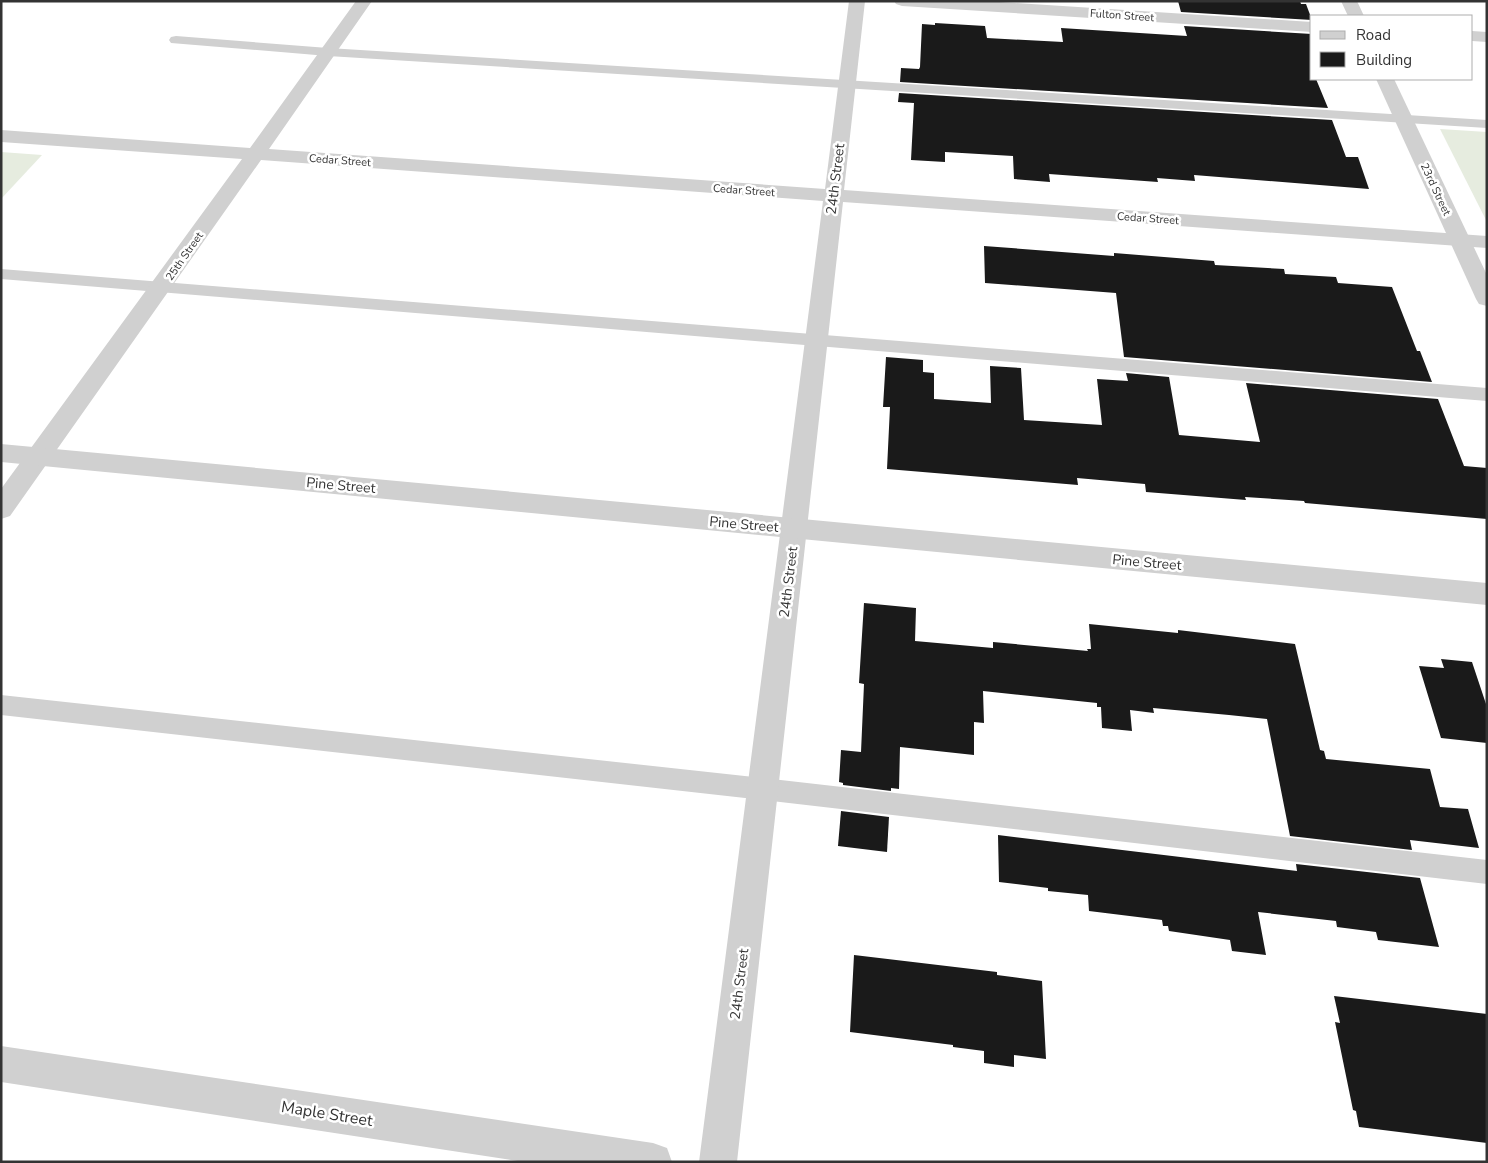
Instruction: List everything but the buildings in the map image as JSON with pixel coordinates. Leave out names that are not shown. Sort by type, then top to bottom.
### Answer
[{"type":"street","name":"25th Street","points":[[1,509],[162,287],[364,1]]},
{"type":"street","name":"24th Street","points":[[718,1162],[857,1]]},
{"type":"street","name":"Fulton Street","points":[[902,1],[1310,27]]},
{"type":"street","points":[[1349,1],[1356,15]]},
{"type":"street","points":[[1473,36],[1487,37]]},
{"type":"street","name":"23rd Street","points":[[1385,80],[1487,299]]},
{"type":"street","name":"Cedar Street","points":[[1,136],[1487,242]]},
{"type":"street","name":"Pine Street","points":[[1,453],[1487,594]]},
{"type":"street","name":"Maple Street","points":[[1,1064],[653,1162]]},
{"type":"lane","points":[[176,40],[328,52],[1487,124]]},
{"type":"lane","points":[[1,274],[1487,395]]},
{"type":"lane","points":[[1,705],[762,789],[1487,872]]},
{"type":"shaded area","points":[[1440,129],[1487,132],[1487,220],[1486,220]]},
{"type":"shaded area","points":[[1,152],[42,155],[1,199]]}]
